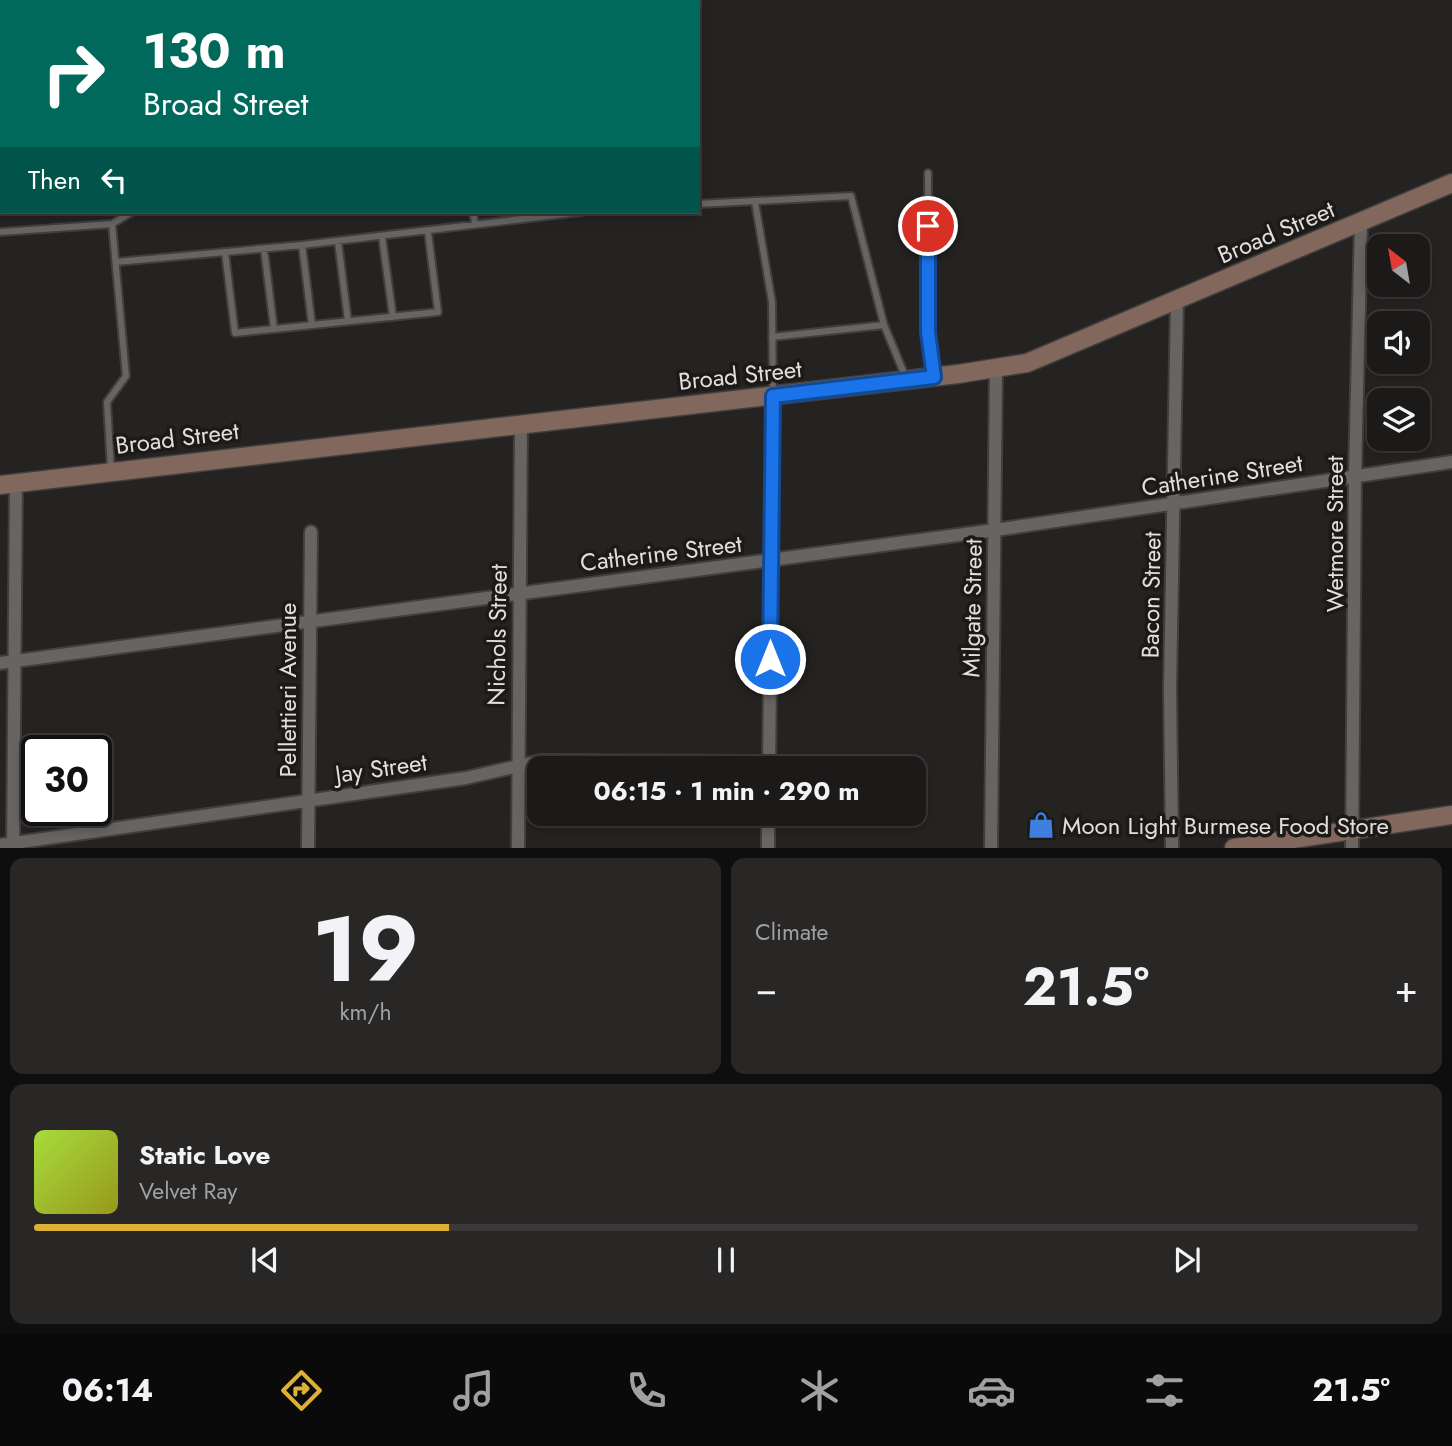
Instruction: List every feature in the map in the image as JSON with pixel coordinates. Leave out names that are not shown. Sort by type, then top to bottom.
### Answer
[{"type":"main road","name":"Broad Street","points":[[8,484],[111,470],[906,381],[1027,363],[1452,183]]},
{"type":"main road","points":[[1234,848],[1352,839],[1452,815]]},
{"type":"street","name":"Wetmore Street","points":[[1352,839],[1355,476],[1361,222]]},
{"type":"street","name":"Bacon Street","points":[[1172,848],[1170,688],[1177,301]]},
{"type":"street","name":"Milgate Street","points":[[991,848],[996,369]]},
{"type":"street","points":[[769,756],[773,396]]},
{"type":"street","name":"Nichols Street","points":[[517,848],[521,424]]},
{"type":"street","name":"Catherine Street","points":[[0,663],[995,530],[1452,462]]},
{"type":"street","points":[[8,484],[14,661],[8,845]]},
{"type":"street","name":"Pellettieri Avenue","points":[[308,848],[308,620],[311,532]]},
{"type":"street","name":"Jay Street","points":[[8,845],[466,778],[527,763]]},
{"type":"street","points":[[768,826],[768,848]]},
{"type":"lane","points":[[928,173],[928,332],[934,377]]},
{"type":"lane","points":[[700,204],[850,197],[884,325],[906,381]]},
{"type":"lane","points":[[755,202],[772,302],[773,396]]},
{"type":"lane","points":[[0,233],[112,224],[129,214]]},
{"type":"lane","points":[[472,214],[475,224]]},
{"type":"lane","points":[[116,262],[302,246],[564,214]]},
{"type":"lane","points":[[111,470],[107,402],[126,376],[112,224]]},
{"type":"lane","points":[[225,252],[235,333],[438,312],[428,232]]},
{"type":"lane","points":[[382,237],[393,317]]},
{"type":"lane","points":[[338,241],[348,321]]},
{"type":"lane","points":[[302,246],[312,325]]},
{"type":"lane","points":[[264,250],[274,329]]},
{"type":"lane","points":[[772,337],[884,325]]},
{"type":"place","name":"Moon Light Burmese Food Store","points":[[1041,825]]},
{"type":"route","points":[[770,659],[773,396],[934,377],[928,332],[928,226]]}]
